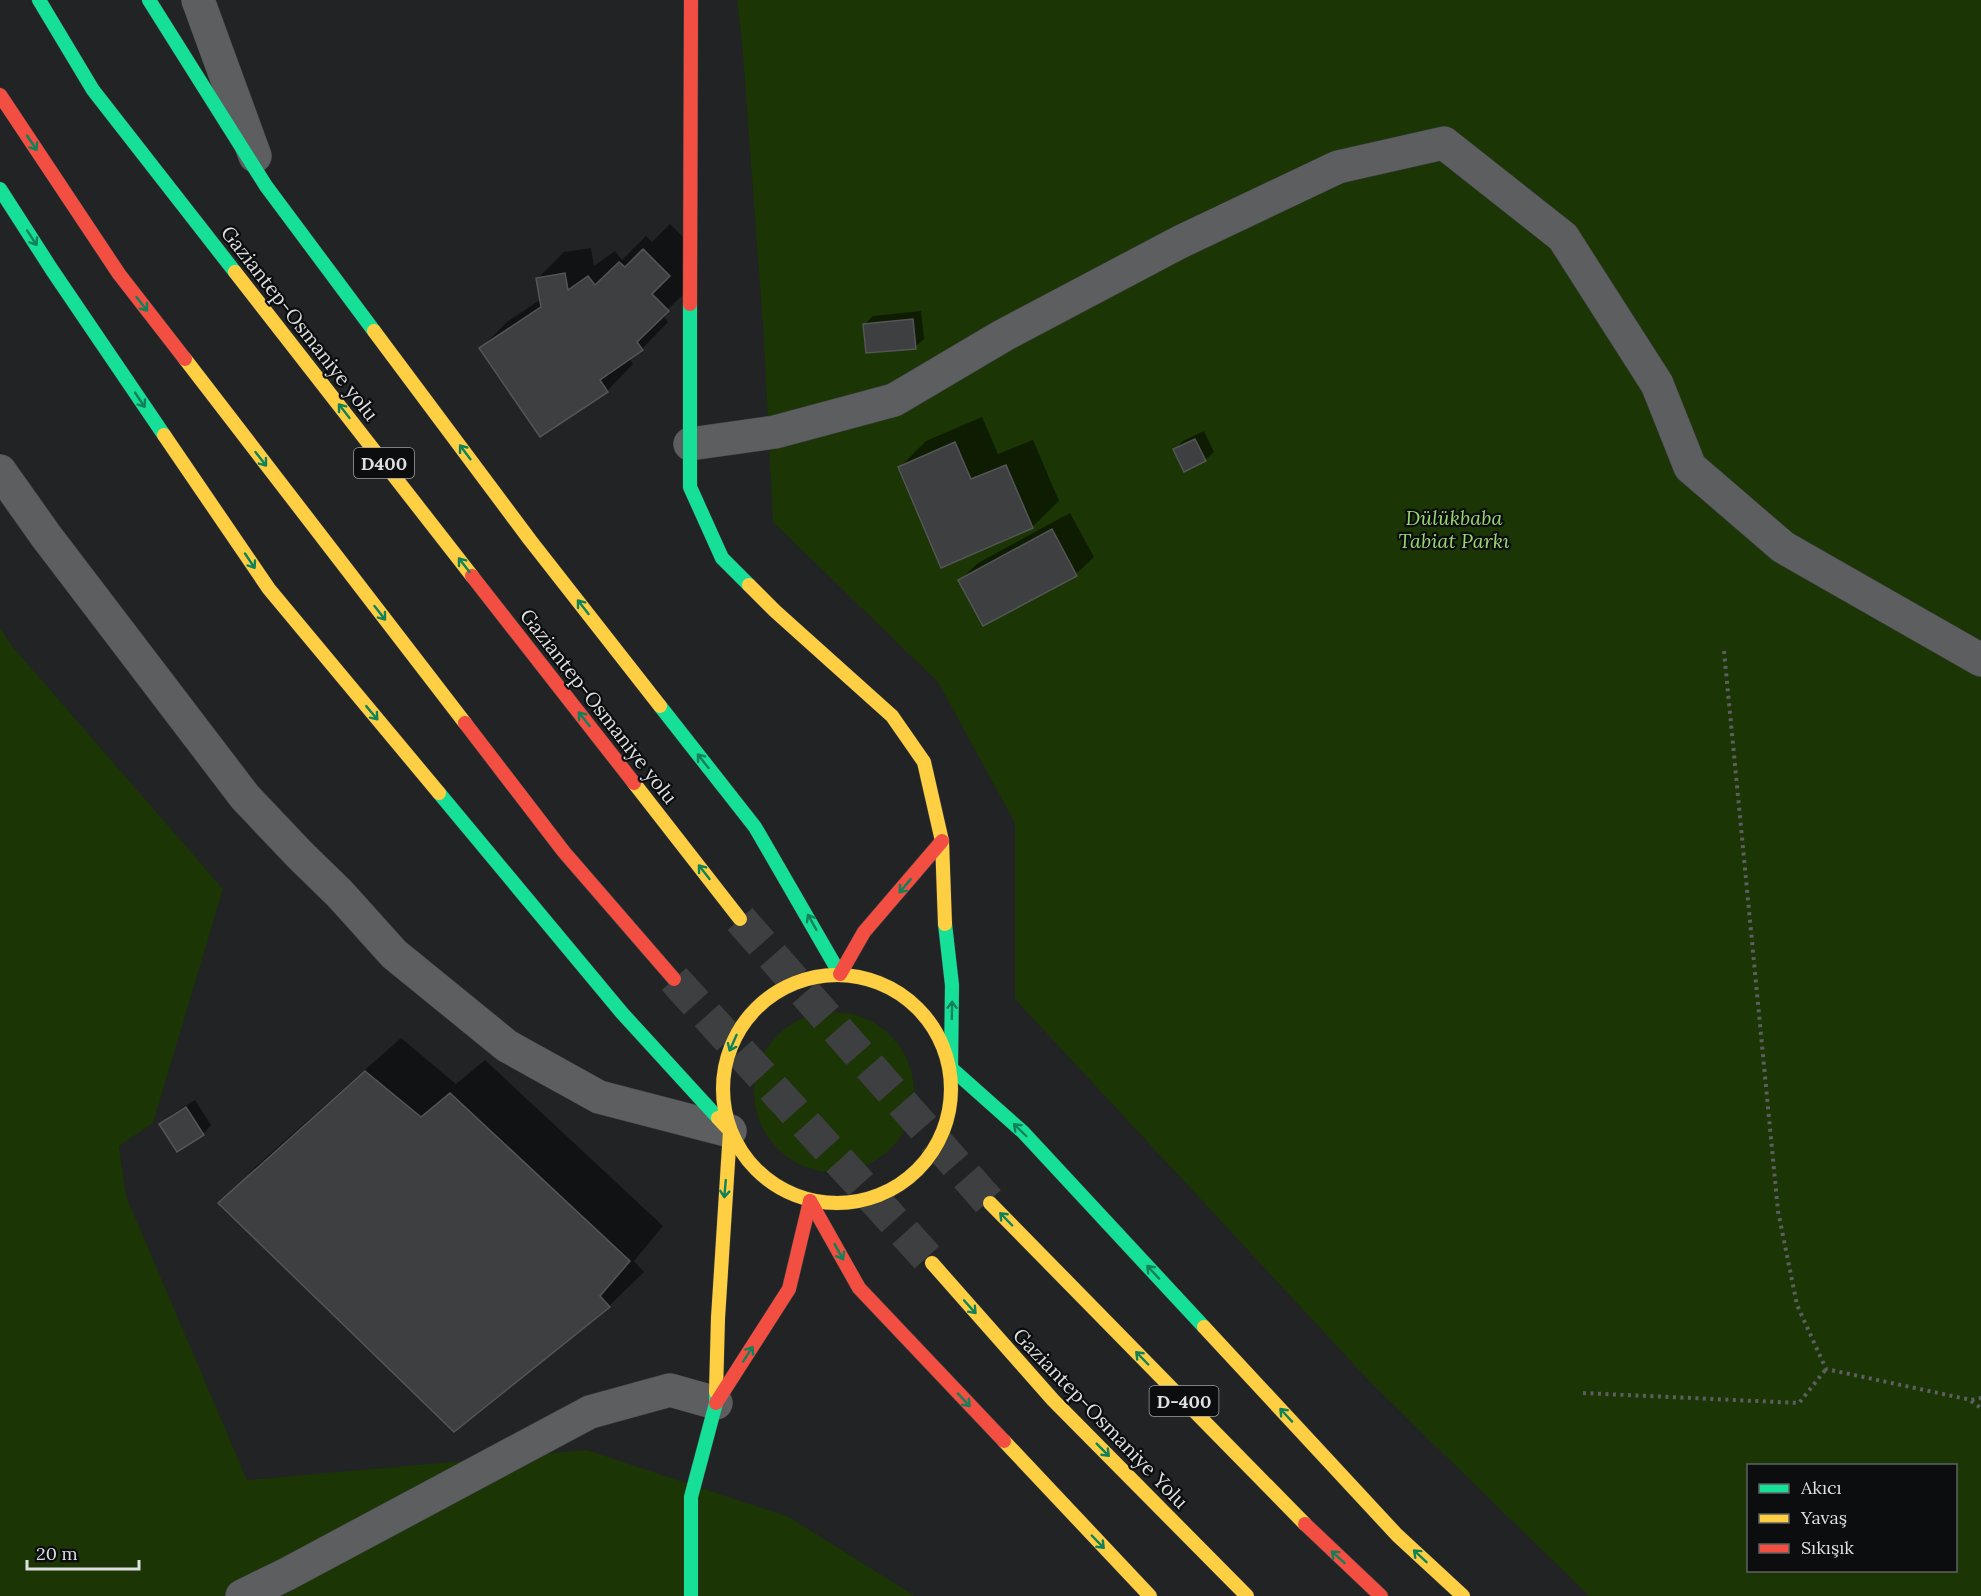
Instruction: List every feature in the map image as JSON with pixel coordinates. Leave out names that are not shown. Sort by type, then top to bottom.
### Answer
[{"type":"main road","name":"Gaziantep-Osmaniye yolu","points":[[39,0],[93,90],[740,918]]},
{"type":"main road","points":[[148,0],[266,186],[530,540],[755,826],[840,974]]},
{"type":"main road","points":[[0,189],[52,270],[269,589],[622,1013],[730,1131],[749,1162],[776,1186],[810,1201],[847,1204],[882,1195],[914,1176],[939,1145],[952,1107],[952,985],[944,912],[942,841],[924,762],[892,716],[775,611],[722,558],[690,487],[691,0]]},
{"type":"main road","points":[[0,94],[119,274],[564,852],[674,979]]},
{"type":"main road","points":[[840,974],[864,932],[942,841]]},
{"type":"main road","points":[[691,1596],[691,1497],[716,1403],[718,1318],[730,1131],[722,1095],[726,1059],[741,1026],[766,999],[801,980],[840,974],[879,981],[913,1001],[938,1031],[951,1068],[1023,1132],[1397,1535],[1463,1596]]},
{"type":"main road","points":[[716,1403],[789,1289],[810,1201]]},
{"type":"main road","points":[[810,1201],[859,1288],[1150,1596]]},
{"type":"main road","name":"D-400","points":[[990,1203],[1324,1544],[1381,1596]]},
{"type":"main road","name":"Gaziantep-Osmaniye Yolu","points":[[932,1263],[1053,1400],[1247,1596]]},
{"type":"street","points":[[198,0],[266,186]]},
{"type":"street","points":[[690,444],[775,432],[894,400],[1004,335],[1180,242],[1338,167],[1444,143],[1563,237],[1656,384],[1690,467],[1783,547],[1981,660]]},
{"type":"street","points":[[0,471],[46,536],[245,797],[340,894],[394,954],[507,1046],[599,1097],[730,1131]]},
{"type":"street","points":[[242,1596],[590,1412],[670,1390],[716,1403]]},
{"type":"path","points":[[1724,651],[1778,1211],[1797,1305],[1826,1369]]},
{"type":"path","points":[[1583,1393],[1799,1403],[1826,1369]]},
{"type":"path","points":[[1826,1369],[1971,1400],[1981,1398]]},
{"type":"path","points":[[1971,1400],[1981,1408]]},
{"type":"green space","name":"Dülükbaba Tabiat Parkı","points":[[737,0],[1981,0],[1981,1596],[1589,1596],[1374,1386],[1015,999],[1015,823],[938,682],[773,522],[764,339]]},
{"type":"green space","points":[[0,628],[12,646],[223,889],[153,1123],[119,1146],[126,1196],[247,1480],[587,1450],[789,1517],[915,1596],[0,1596]]},
{"type":"green space","points":[[834,1012],[850,1013],[865,1018],[879,1025],[891,1035],[901,1047],[908,1061],[913,1076],[913,1108],[908,1123],[901,1137],[891,1149],[879,1159],[865,1166],[850,1171],[834,1172],[818,1171],[803,1166],[789,1159],[777,1149],[767,1137],[760,1123],[755,1108],[754,1092],[755,1076],[760,1061],[767,1047],[777,1035],[789,1025],[803,1018],[818,1013]]},
{"type":"building","points":[[643,249],[670,276],[652,294],[669,311],[637,342],[643,350],[600,380],[608,392],[540,437],[479,348],[541,307],[536,278],[565,273],[568,290],[588,276],[595,285],[619,262],[625,267]]},
{"type":"building","points":[[913,319],[916,349],[866,353],[863,324]]},
{"type":"building","points":[[1195,439],[1206,461],[1184,472],[1173,449]]},
{"type":"building","points":[[955,442],[971,479],[1006,465],[1033,528],[941,568],[898,467]]},
{"type":"building","points":[[1052,529],[1077,576],[983,626],[958,580]]},
{"type":"building","points":[[365,1071],[421,1117],[450,1093],[630,1261],[600,1296],[610,1307],[454,1432],[218,1203]]},
{"type":"building","points":[[186,1107],[204,1135],[177,1152],[159,1124]]},
{"type":"tunnel","points":[[740,919],[990,1203]]},
{"type":"tunnel","points":[[674,979],[932,1263]]},
{"type":"traffic: fast","points":[[39,0],[93,90],[235,272]]},
{"type":"traffic: fast","points":[[149,0],[266,186],[374,331]]},
{"type":"traffic: fast","points":[[0,189],[164,435]]},
{"type":"traffic: fast","points":[[690,304],[690,487],[722,558],[749,585]]},
{"type":"traffic: fast","points":[[660,706],[755,827],[840,974]]},
{"type":"traffic: fast","points":[[439,793],[622,1013],[718,1118]]},
{"type":"traffic: fast","points":[[945,924],[952,985],[951,1068],[1023,1132],[1204,1327]]},
{"type":"traffic: fast","points":[[691,1596],[691,1497],[716,1403],[716,1392]]},
{"type":"traffic: slow","points":[[235,272],[472,576]]},
{"type":"traffic: slow","points":[[374,331],[530,540],[660,706]]},
{"type":"traffic: slow","points":[[185,359],[465,723]]},
{"type":"traffic: slow","points":[[164,435],[269,589],[439,793]]},
{"type":"traffic: slow","points":[[749,585],[892,716],[924,762],[942,841],[945,924]]},
{"type":"traffic: slow","points":[[634,783],[740,919]]},
{"type":"traffic: slow","points":[[826,975],[848,975],[881,983],[901,994],[918,1008],[932,1025],[943,1045],[951,1078],[951,1089],[949,1111],[943,1133],[932,1153],[918,1170],[901,1184],[881,1195],[848,1203],[826,1203],[793,1195],[783,1190],[764,1177],[749,1162],[731,1133],[723,1100],[723,1078],[731,1045],[736,1035],[749,1016],[764,1001],[793,983],[826,975]]},
{"type":"traffic: slow","points":[[716,1392],[718,1318],[730,1131],[718,1118]]},
{"type":"traffic: slow","points":[[990,1203],[1305,1524]]},
{"type":"traffic: slow","points":[[932,1263],[1053,1400],[1247,1596]]},
{"type":"traffic: slow","points":[[1204,1327],[1397,1535],[1463,1596]]},
{"type":"traffic: slow","points":[[1004,1441],[1150,1596]]},
{"type":"traffic: jam","points":[[690,304],[691,0]]},
{"type":"traffic: jam","points":[[0,95],[119,274],[185,359]]},
{"type":"traffic: jam","points":[[472,576],[634,783]]},
{"type":"traffic: jam","points":[[465,723],[564,852],[674,979]]},
{"type":"traffic: jam","points":[[840,974],[864,932],[942,841]]},
{"type":"traffic: jam","points":[[810,1201],[859,1288],[1004,1441]]},
{"type":"traffic: jam","points":[[716,1403],[789,1289],[810,1201]]},
{"type":"traffic: jam","points":[[1305,1524],[1381,1596]]}]
